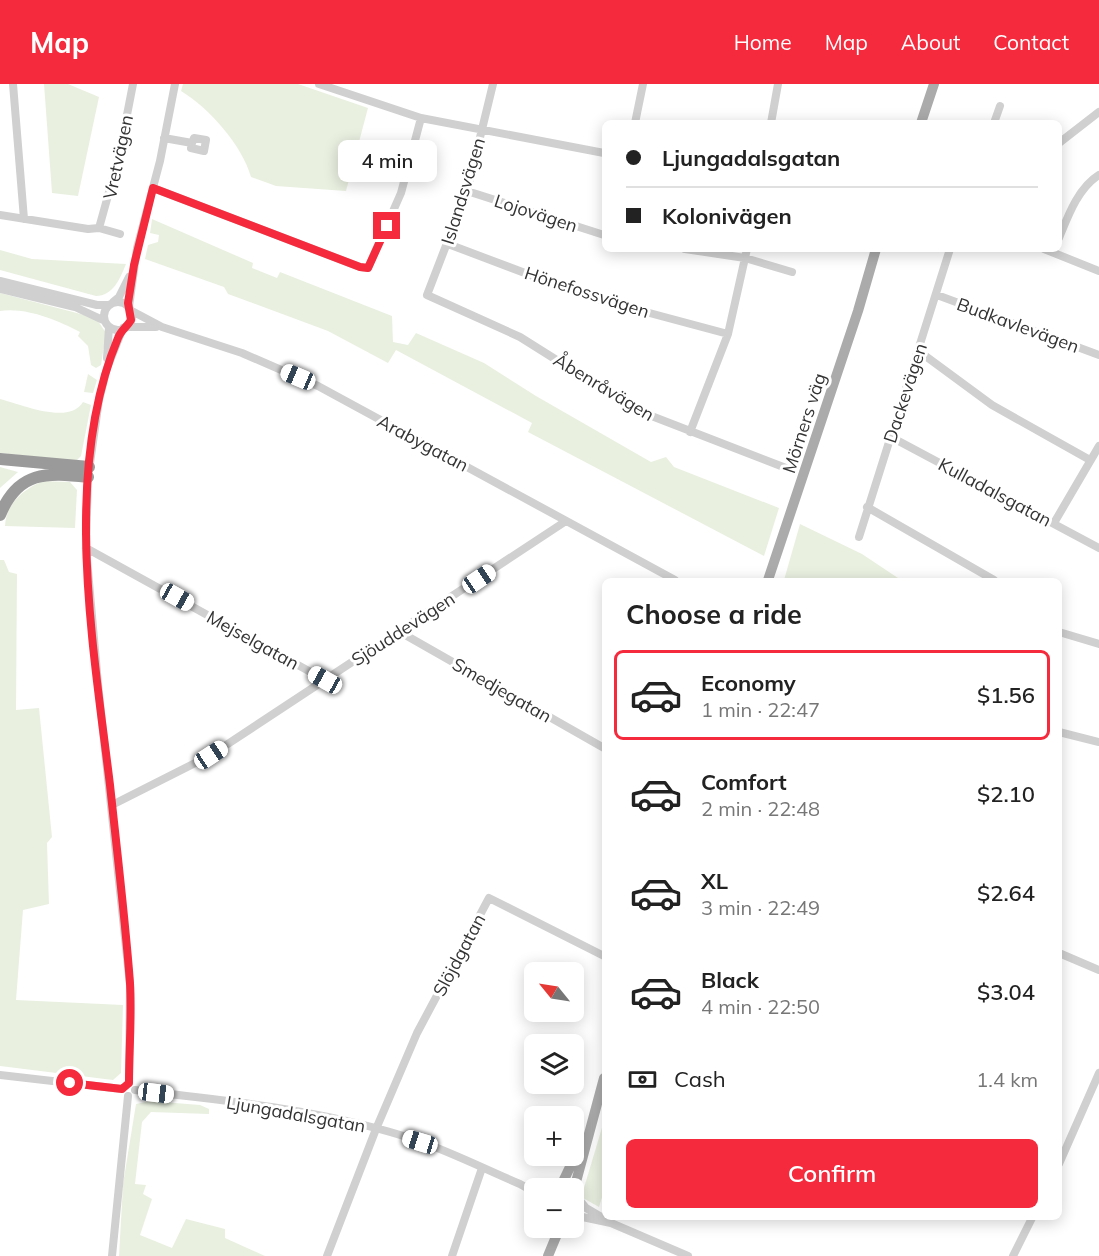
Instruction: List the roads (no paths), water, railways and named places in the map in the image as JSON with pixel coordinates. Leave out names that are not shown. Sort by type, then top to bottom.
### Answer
[{"type":"highway","points":[[0,459],[88,472]]},
{"type":"highway","points":[[0,514],[14,491],[38,476],[88,472]]},
{"type":"main road","points":[[922,120],[934,84]]},
{"type":"main road","name":"Mörners väg","points":[[771,578],[875,252]]},
{"type":"main road","name":"Mörners väg","points":[[858,311],[881,252]]},
{"type":"main road","points":[[577,1178],[602,1085]]},
{"type":"main road","points":[[566,1178],[601,1089]]},
{"type":"main road","points":[[546,1256],[550,1238]]},
{"type":"main road","points":[[546,1256],[555,1238]]},
{"type":"street","points":[[13,84],[24,219]]},
{"type":"street","name":"Vretvägen","points":[[99,228],[119,156],[133,84]]},
{"type":"street","points":[[107,368],[124,328],[131,320],[134,265],[175,84]]},
{"type":"street","points":[[319,84],[421,118],[602,153]]},
{"type":"street","name":"Islandsvägen","points":[[427,295],[467,191],[493,84]]},
{"type":"street","points":[[636,120],[643,84]]},
{"type":"street","points":[[772,120],[778,84]]},
{"type":"street","points":[[995,120],[1000,106]]},
{"type":"street","points":[[1062,141],[1099,112]]},
{"type":"street","points":[[153,188],[360,267],[368,268],[401,193],[421,118]]},
{"type":"street","points":[[164,138],[192,143]]},
{"type":"street","points":[[1062,232],[1080,194],[1099,175]]},
{"type":"street","name":"Lojovägen","points":[[467,191],[602,234]]},
{"type":"street","points":[[0,215],[88,229],[99,228],[120,234]]},
{"type":"street","name":"Hönefossvägen","points":[[448,244],[586,296],[728,334]]},
{"type":"street","points":[[722,252],[746,254],[792,272]]},
{"type":"street","name":"Dackevägen","points":[[859,537],[920,352],[949,252]]},
{"type":"street","points":[[1056,252],[1099,271]]},
{"type":"street","points":[[690,432],[728,334],[746,254]]},
{"type":"street","points":[[112,1256],[128,1089],[130,986],[86,548],[88,472],[107,368],[107,324],[104,312],[122,292],[134,265]]},
{"type":"street","points":[[0,281],[97,305],[121,302],[130,309]]},
{"type":"street","points":[[0,289],[75,307],[107,324],[124,328]]},
{"type":"street","name":"Åbenråvägen","points":[[427,295],[520,337],[636,410],[786,468]]},
{"type":"street","name":"Budkavlevägen","points":[[937,295],[1099,355]]},
{"type":"street","name":"Arabygatan","points":[[130,309],[162,327],[242,353],[318,386],[671,578]]},
{"type":"street","name":"Arabygatan","points":[[124,328],[162,327]]},
{"type":"street","points":[[920,352],[992,405],[1090,460]]},
{"type":"street","name":"Kulladalsgatan","points":[[891,438],[1099,548]]},
{"type":"street","points":[[1054,523],[1099,446]]},
{"type":"street","points":[[867,507],[991,578]]},
{"type":"street","name":"Sjöuddevägen","points":[[112,805],[211,755],[566,521]]},
{"type":"street","name":"Mejselgatan","points":[[86,548],[325,680]]},
{"type":"street","name":"Smedjegatan","points":[[400,632],[602,747]]},
{"type":"street","points":[[1062,633],[1099,644]]},
{"type":"street","points":[[1062,733],[1099,742]]},
{"type":"street","name":"Slöjdgatan","points":[[376,1129],[417,1034],[489,898],[602,955]]},
{"type":"street","points":[[1062,954],[1099,970]]},
{"type":"street","points":[[1062,1157],[1099,1074]]},
{"type":"street","name":"Ljungadalsgatan","points":[[0,1075],[316,1114],[420,1142],[524,1186]]},
{"type":"street","points":[[327,1256],[376,1129]]},
{"type":"street","points":[[452,1256],[482,1168]]},
{"type":"street","name":"Ljungadalsgatan","points":[[520,1184],[524,1185]]},
{"type":"street","points":[[584,1205],[602,1218]]},
{"type":"street","points":[[584,1217],[611,1223]]},
{"type":"street","points":[[606,1220],[688,1256]]},
{"type":"street","points":[[1013,1256],[1031,1220]]}]
